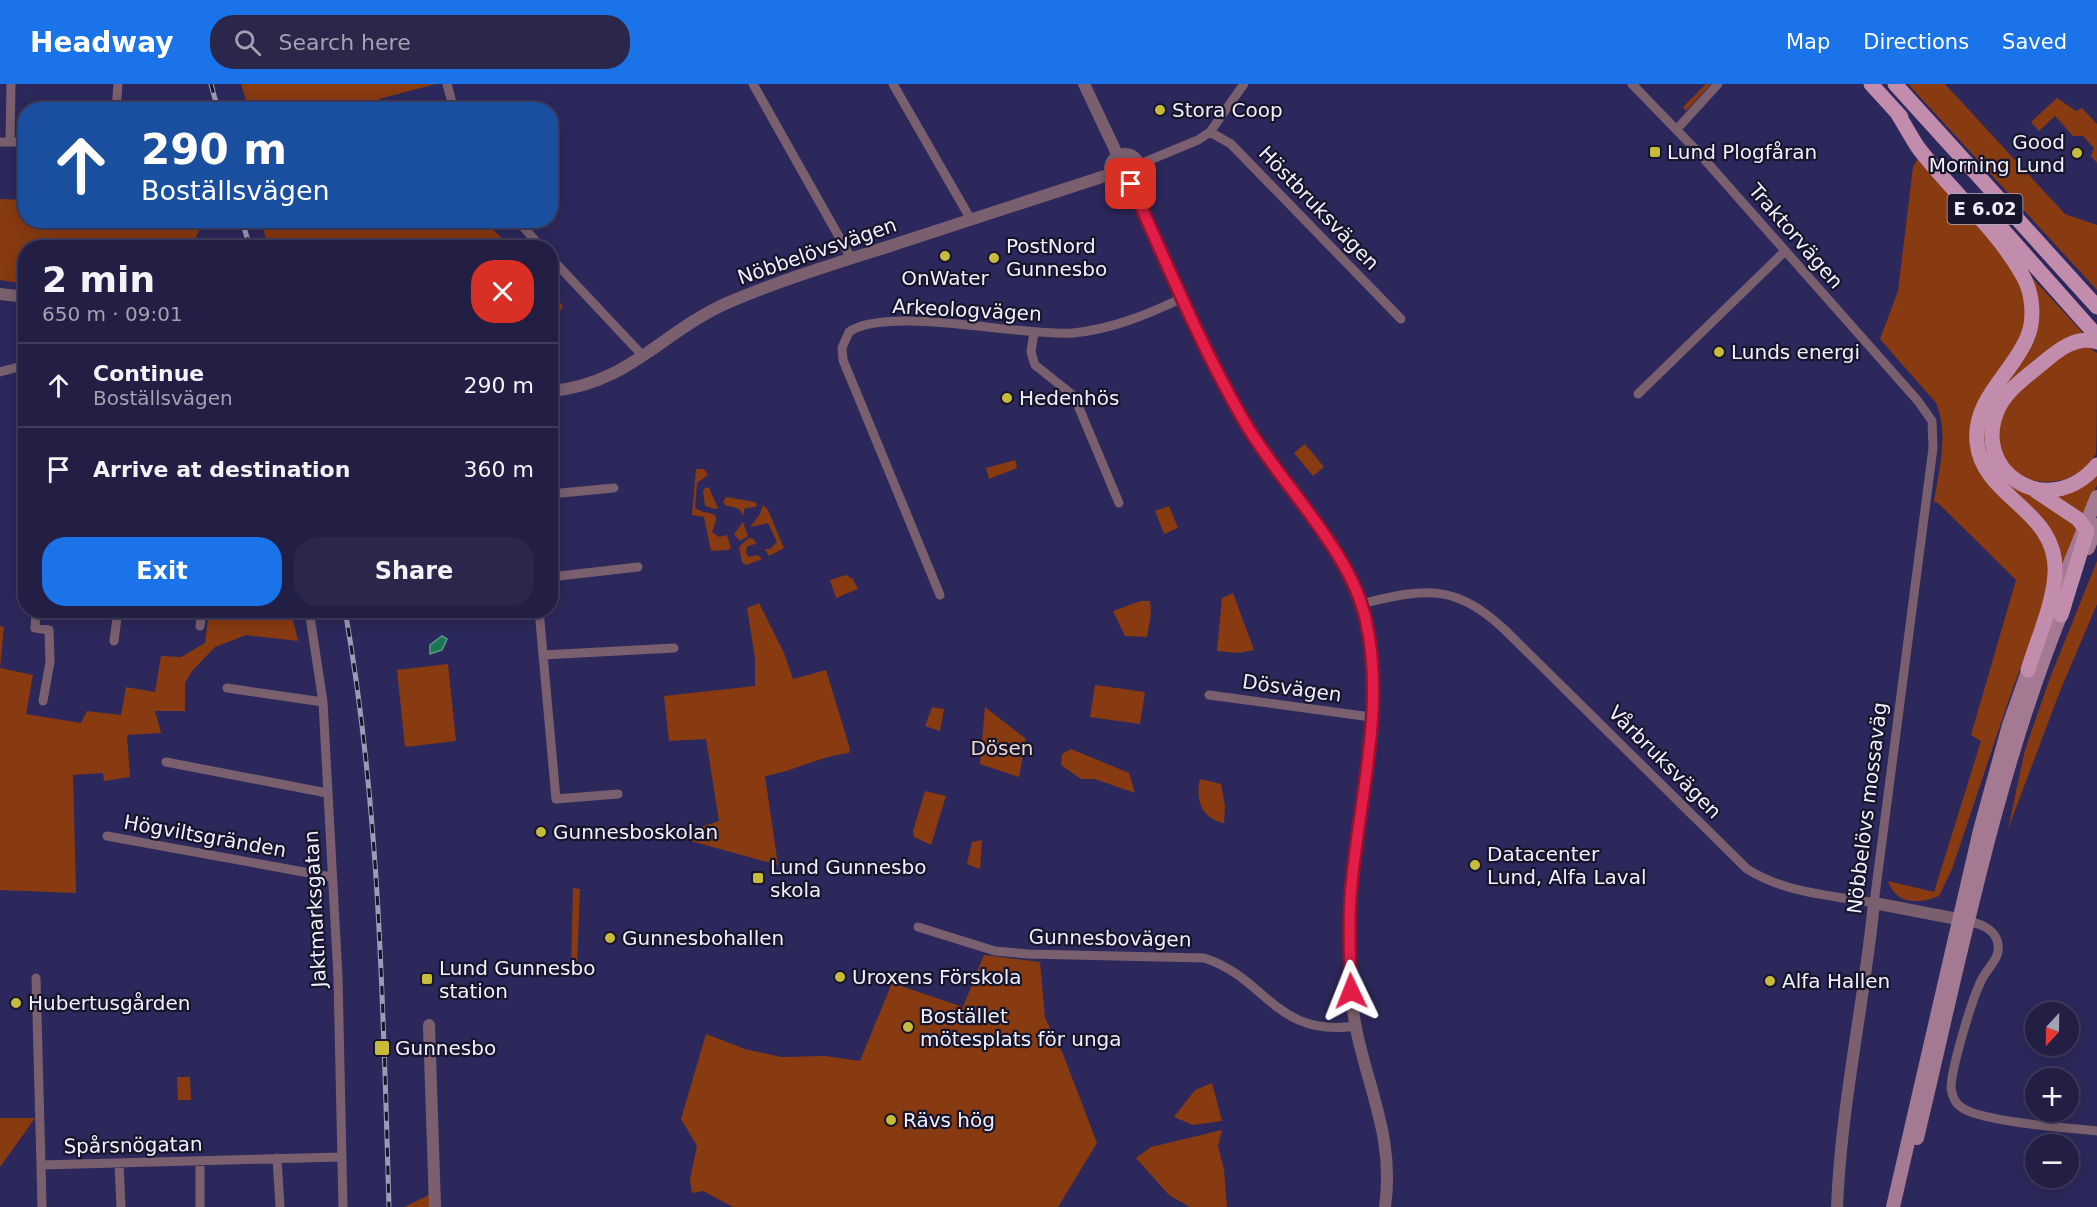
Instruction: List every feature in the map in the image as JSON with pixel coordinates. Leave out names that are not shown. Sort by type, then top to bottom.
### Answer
[{"type":"main road","name":"E 6.02","points":[[1871,84],[2097,336]]},
{"type":"main road","name":"E 6.02","points":[[1895,84],[2097,307]]},
{"type":"main road","points":[[1896,111],[1918,146],[1974,211],[2024,278],[2030,297],[2032,317],[2029,335],[1982,408],[1977,443],[1987,470],[2003,490],[2030,513],[2049,538],[2053,549],[2055,574],[2053,588],[1997,765],[1902,1207]]},
{"type":"main road","points":[[2090,525],[2008,474],[1995,452],[1991,438],[1992,424],[2000,405],[2029,374],[2077,341],[2097,342]]},
{"type":"main road","points":[[2034,490],[2056,490],[2073,486],[2097,465]]},
{"type":"main road","points":[[2028,670],[2090,525],[2097,497]]},
{"type":"main road","points":[[1893,1207],[1963,920],[2016,746],[2090,525]]},
{"type":"street","points":[[5,142],[10,84]]},
{"type":"street","points":[[117,102],[118,84]]},
{"type":"street","points":[[447,84],[452,102]]},
{"type":"street","points":[[753,84],[851,258]]},
{"type":"street","points":[[893,84],[970,218]]},
{"type":"street","points":[[1084,84],[1118,156]]},
{"type":"street","points":[[1140,164],[1198,140],[1210,132],[1244,84]]},
{"type":"street","name":"Traktorvägen","points":[[1632,84],[1677,129],[1929,415]]},
{"type":"street","points":[[1677,129],[1718,84]]},
{"type":"street","name":"Höstbruksvägen","points":[[1210,132],[1238,150],[1401,319]]},
{"type":"street","points":[[1131,155],[1140,164],[1138,178],[1131,184],[1119,184],[1110,174],[1111,164],[1118,156],[1131,155]]},
{"type":"street","name":"Nöbbelövsvägen","points":[[558,390],[577,388],[605,379],[696,319],[721,306],[851,258],[1110,174]]},
{"type":"street","points":[[1131,184],[1182,298],[1244,422],[1268,459],[1327,539],[1362,604],[1370,644],[1371,717],[1351,892],[1351,991],[1356,1026],[1384,1133],[1387,1153],[1385,1207]]},
{"type":"street","points":[[524,228],[535,240]]},
{"type":"street","points":[[1638,394],[1785,251]]},
{"type":"street","points":[[558,266],[643,356]]},
{"type":"street","points":[[0,294],[18,296]]},
{"type":"street","name":"Arkeologvägen","points":[[940,595],[843,360],[844,339],[854,329],[863,326],[903,323],[958,324],[1034,332],[1071,333],[1115,326],[1144,316],[1182,298]]},
{"type":"street","points":[[1034,332],[1031,352],[1035,365],[1074,396],[1119,503]]},
{"type":"street","points":[[0,372],[18,367]]},
{"type":"street","name":"Nöbbelövs mossaväg","points":[[1837,1207],[1846,1109],[1863,1002],[1933,448],[1934,429],[1929,415]]},
{"type":"street","points":[[558,493],[614,488]]},
{"type":"street","points":[[558,576],[638,567]]},
{"type":"street","name":"Vårbruksvägen","points":[[1362,604],[1393,596],[1427,592],[1452,595],[1472,602],[1505,630],[1747,869],[1767,882],[1786,888],[1963,920]]},
{"type":"street","points":[[35,618],[34,628],[49,630],[50,662],[43,701]]},
{"type":"street","points":[[114,641],[117,618]]},
{"type":"street","points":[[200,626],[201,618]]},
{"type":"street","name":"Jaktmarksgatan","points":[[310,618],[323,702],[335,936],[343,1207]]},
{"type":"street","points":[[539,618],[556,799],[618,794]]},
{"type":"street","points":[[543,656],[674,648]]},
{"type":"street","points":[[227,688],[323,702]]},
{"type":"street","name":"Dösvägen","points":[[1209,695],[1371,717]]},
{"type":"street","points":[[166,762],[327,793]]},
{"type":"street","name":"Högviltsgränden","points":[[107,836],[331,877]]},
{"type":"street","points":[[1963,920],[1984,926],[1993,933],[1997,941],[1998,954],[1981,979],[1968,1017],[1953,1073],[1951,1089],[1954,1100],[1972,1113],[2097,1131]]},
{"type":"street","name":"Gunnesbovägen","points":[[918,927],[995,951],[1028,954],[1204,958],[1225,966],[1274,1007],[1298,1021],[1325,1028],[1356,1026]]},
{"type":"street","name":"Spårsnögatan","points":[[36,978],[41,1165],[342,1157]]},
{"type":"street","points":[[429,1025],[435,1207]]},
{"type":"street","points":[[277,1158],[280,1207]]},
{"type":"street","points":[[200,1161],[200,1207]]},
{"type":"street","points":[[119,1163],[121,1207]]},
{"type":"street","points":[[41,1165],[42,1207]]},
{"type":"green space","points":[[241,84],[436,84],[379,99],[380,102],[246,102]]},
{"type":"green space","points":[[1706,84],[1711,84],[1686,111],[1683,107]]},
{"type":"green space","points":[[1908,84],[1945,84],[2065,214],[2097,225],[2097,290]]},
{"type":"green space","points":[[2057,98],[2076,111],[2082,108],[2097,124],[2097,163],[2091,156],[2094,148],[2083,136],[2073,136],[2055,116],[2039,131],[2031,122]]},
{"type":"green space","points":[[1919,157],[1989,235],[2002,252],[2023,290],[2026,306],[2025,327],[1971,427],[2010,504],[2045,542],[2050,573],[2042,609],[1952,869],[1939,896],[1917,901],[1897,895],[1888,881],[1934,892],[1981,741],[1971,735],[2016,580],[1938,503],[1934,502],[1942,439],[1940,415],[1936,403],[1880,339],[1898,291],[1913,167]]},
{"type":"green space","points":[[0,199],[18,200],[18,228],[199,228],[194,240],[18,240],[18,283],[0,280]]},
{"type":"green space","points":[[263,228],[491,228],[504,240],[266,240]]},
{"type":"green space","points":[[2027,272],[2083,333],[2007,389],[1989,449],[2078,529],[2062,568],[1990,463],[1983,445],[1985,415],[2026,354]]},
{"type":"green space","points":[[558,300],[563,306],[558,315]]},
{"type":"green space","points":[[2087,346],[2097,353],[2095,455],[2077,474],[2067,479],[2043,482],[2021,476],[2011,470],[2004,461],[1999,448],[1999,427],[2005,408],[2019,390],[2054,362],[2066,353]]},
{"type":"green space","points":[[1305,444],[1324,467],[1313,476],[1294,453]]},
{"type":"green space","points":[[1015,460],[1017,468],[989,479],[986,468]]},
{"type":"green space","points":[[696,469],[704,469],[708,475],[697,483],[695,508],[715,516],[712,532],[719,537],[727,535],[731,548],[728,550],[711,551],[704,517],[692,515]]},
{"type":"green space","points":[[2097,472],[2097,485],[2083,516],[2053,495]]},
{"type":"green space","points":[[706,487],[709,488],[718,508],[705,506],[703,490]]},
{"type":"green space","points":[[726,497],[757,504],[756,507],[745,508],[743,515],[739,509],[725,505],[723,502]]},
{"type":"green space","points":[[763,505],[768,510],[784,548],[769,556],[765,549],[770,549],[777,542],[768,523],[750,527],[760,514]]},
{"type":"green space","points":[[1169,506],[1178,528],[1164,534],[1155,511]]},
{"type":"green space","points":[[743,522],[748,536],[740,541],[734,534]]},
{"type":"green space","points":[[749,538],[754,539],[756,544],[747,546],[746,553],[749,557],[758,555],[762,559],[746,565],[742,562],[739,547]]},
{"type":"green space","points":[[2097,561],[2097,604],[2060,691],[2008,829],[2025,750],[2050,678]]},
{"type":"green space","points":[[846,575],[853,579],[858,589],[836,598],[830,580]]},
{"type":"green space","points":[[1233,593],[1254,650],[1239,653],[1217,651],[1222,598]]},
{"type":"green space","points":[[1141,601],[1150,601],[1151,614],[1147,637],[1125,636],[1113,611]]},
{"type":"green space","points":[[759,603],[784,653],[793,679],[826,670],[850,749],[849,753],[765,776],[778,865],[673,836],[719,821],[706,739],[669,741],[664,696],[755,686],[755,658],[747,608]]},
{"type":"green space","points":[[208,618],[293,618],[298,641],[246,635],[215,647],[192,671],[185,683],[185,711],[155,711],[161,733],[127,735],[130,777],[104,781],[103,773],[73,775],[76,893],[0,890],[0,668],[33,675],[26,714],[81,723],[87,711],[121,715],[126,687],[155,692],[161,656],[181,657],[205,643]]},
{"type":"green space","points":[[0,626],[4,627],[0,668]]},
{"type":"green space","points":[[448,664],[456,741],[405,747],[397,670]]},
{"type":"green space","points":[[1095,685],[1145,692],[1140,724],[1090,717]]},
{"type":"green space","points":[[932,707],[944,709],[940,731],[925,726]]},
{"type":"green space","name":"Dösen","points":[[985,707],[1026,739],[1019,777],[980,764]]},
{"type":"green space","points":[[1071,749],[1129,773],[1135,793],[1095,779],[1081,779],[1061,765],[1062,754]]},
{"type":"green space","points":[[1200,779],[1221,784],[1225,806],[1224,823],[1216,821],[1205,813],[1200,801]]},
{"type":"green space","points":[[925,791],[946,796],[931,845],[914,837],[913,831]]},
{"type":"green space","points":[[982,840],[980,869],[967,864],[972,842]]},
{"type":"green space","points":[[573,888],[580,889],[577,968],[571,968]]},
{"type":"green space","points":[[984,955],[1040,962],[1045,1018],[1063,1054],[1097,1143],[1058,1207],[733,1207],[703,1191],[692,1193],[690,1179],[697,1146],[681,1119],[706,1034],[745,1049],[781,1057],[825,1056],[860,1061],[892,983],[963,1007]]},
{"type":"green space","points":[[177,1077],[190,1077],[191,1100],[178,1100]]},
{"type":"green space","points":[[1212,1083],[1222,1121],[1193,1125],[1174,1117],[1195,1090]]},
{"type":"green space","points":[[0,1118],[35,1118],[0,1167]]},
{"type":"green space","points":[[1222,1130],[1218,1146],[1224,1170],[1227,1207],[1190,1207],[1169,1195],[1136,1158],[1151,1147]]},
{"type":"green space","points":[[429,1195],[430,1207],[404,1207]]},
{"type":"shaded area","points":[[442,636],[447,639],[442,650],[430,654],[430,645]]},
{"type":"railway","points":[[211,84],[216,102]]},
{"type":"railway","points":[[244,228],[248,240]]},
{"type":"railway","points":[[346,618],[357,684],[373,833],[382,982],[389,1207]]},
{"type":"place","name":"Stora Coop","points":[[1160,110]]},
{"type":"place","name":"Lund Plogfåran","points":[[1655,152]]},
{"type":"place","name":"Good Morning Lund","points":[[2077,153]]},
{"type":"place","name":"OnWater","points":[[945,256]]},
{"type":"place","name":"PostNord Gunnesbo","points":[[994,258]]},
{"type":"place","name":"Lunds energi","points":[[1719,352]]},
{"type":"place","name":"Hedenhös","points":[[1007,398]]},
{"type":"place","name":"Gunnesboskolan","points":[[541,832]]},
{"type":"place","name":"Datacenter Lund, Alfa Laval","points":[[1475,865]]},
{"type":"place","name":"Lund Gunnesbo skola","points":[[758,878]]},
{"type":"place","name":"Gunnesbohallen","points":[[610,938]]},
{"type":"place","name":"Uroxens Förskola","points":[[840,977]]},
{"type":"place","name":"Lund Gunnesbo station","points":[[427,979]]},
{"type":"place","name":"Alfa Hallen","points":[[1770,981]]},
{"type":"place","name":"Hubertusgården","points":[[16,1003]]},
{"type":"place","name":"Bostället mötesplats för unga","points":[[908,1027]]},
{"type":"place","name":"Gunnesbo","points":[[382,1048]]},
{"type":"place","name":"Rävs hög","points":[[891,1120]]},
{"type":"route","points":[[1131,184],[1182,298],[1244,422],[1268,459],[1327,539],[1362,604],[1370,644],[1372,699],[1351,892],[1349,934],[1351,991]]}]
